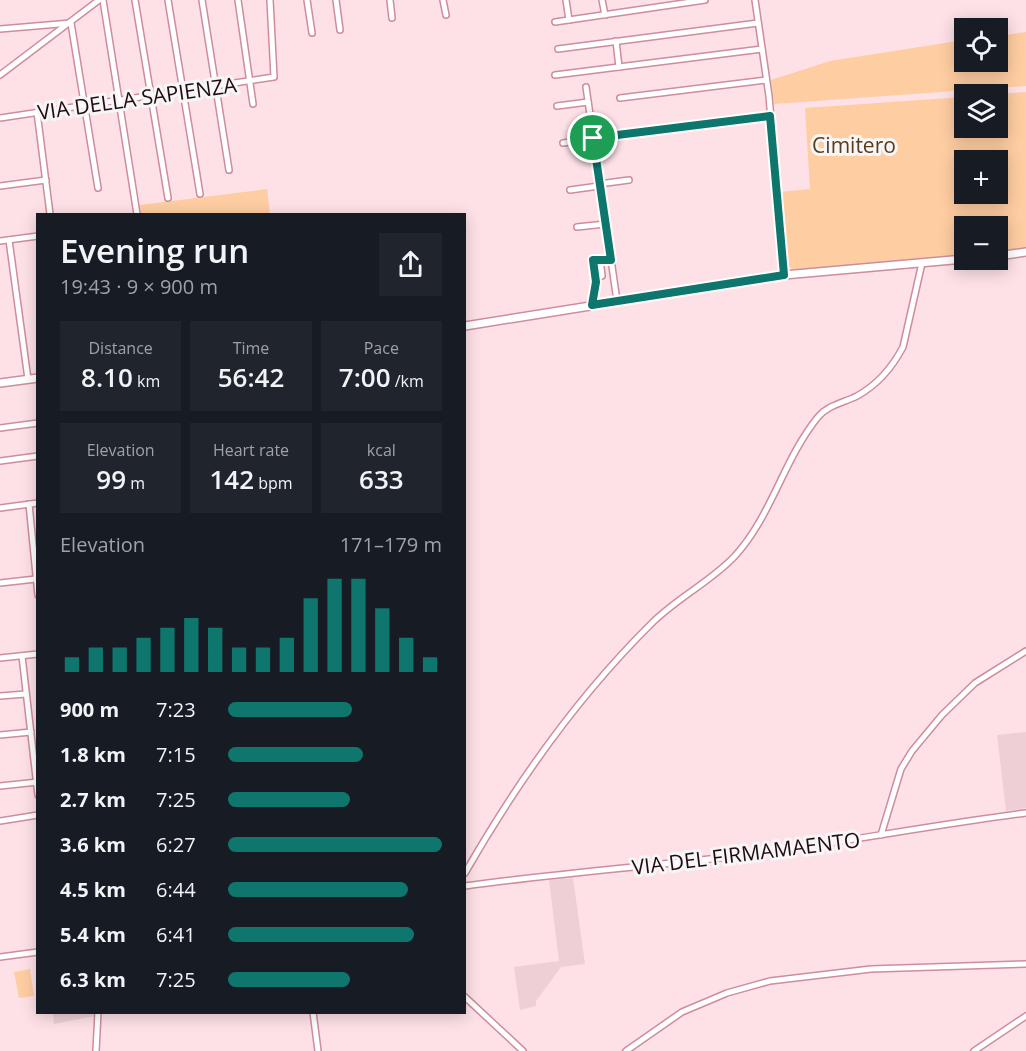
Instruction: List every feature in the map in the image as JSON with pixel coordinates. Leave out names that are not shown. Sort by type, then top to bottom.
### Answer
[{"type":"main road","points":[[1008,255],[1026,252]]},
{"type":"main road","points":[[466,326],[784,275],[954,260]]},
{"type":"main road","points":[[0,383],[36,378]]},
{"type":"street","points":[[0,75],[101,0],[120,100],[137,213]]},
{"type":"street","points":[[135,0],[168,198]]},
{"type":"street","points":[[168,0],[200,194]]},
{"type":"street","points":[[202,0],[229,170]]},
{"type":"street","points":[[238,0],[253,104]]},
{"type":"street","name":"VIA DELLA SAPIENZA","points":[[0,118],[274,77],[270,0]]},
{"type":"street","points":[[307,0],[312,33]]},
{"type":"street","points":[[336,0],[340,30]]},
{"type":"street","points":[[390,0],[392,18]]},
{"type":"street","points":[[443,0],[446,15]]},
{"type":"street","points":[[566,0],[569,20]]},
{"type":"street","points":[[602,0],[605,15]]},
{"type":"street","points":[[555,22],[705,0]]},
{"type":"street","points":[[755,0],[770,116],[784,275]]},
{"type":"street","points":[[0,29],[71,23]]},
{"type":"street","points":[[71,23],[98,188]]},
{"type":"street","points":[[558,49],[758,23]]},
{"type":"street","points":[[616,41],[619,67]]},
{"type":"street","points":[[555,75],[762,49]]},
{"type":"street","points":[[620,98],[766,80]]},
{"type":"street","points":[[586,87],[617,301]]},
{"type":"street","points":[[557,106],[588,102]]},
{"type":"street","points":[[37,112],[50,213]]},
{"type":"street","points":[[563,143],[770,116]]},
{"type":"street","points":[[0,186],[46,180]]},
{"type":"street","points":[[570,190],[629,180]]},
{"type":"street","points":[[577,227],[605,224]]},
{"type":"street","points":[[0,241],[36,236]]},
{"type":"street","points":[[9,240],[28,379]]},
{"type":"street","points":[[592,305],[596,277],[602,276],[601,261],[611,260]]},
{"type":"street","points":[[466,871],[483,842],[573,710],[654,621],[733,558],[753,533],[766,515],[809,428],[820,414],[827,408],[869,388],[897,358],[903,347],[922,264]]},
{"type":"street","points":[[0,428],[36,423]]},
{"type":"street","points":[[0,461],[36,456]]},
{"type":"street","points":[[0,508],[36,503]]},
{"type":"street","points":[[0,583],[36,579],[29,504]]},
{"type":"street","points":[[880,835],[901,769],[912,751],[975,683],[1026,651]]},
{"type":"street","points":[[0,658],[36,654]]},
{"type":"street","points":[[22,656],[36,774]]},
{"type":"street","points":[[0,696],[26,694]]},
{"type":"street","points":[[0,735],[31,732]]},
{"type":"street","points":[[0,786],[36,782]]},
{"type":"street","name":"VIA DEL FIRMAMAENTO","points":[[466,886],[535,876],[576,874],[749,854],[1026,813]]},
{"type":"street","points":[[0,821],[36,816]]},
{"type":"street","points":[[0,957],[36,952]]},
{"type":"street","points":[[626,1051],[682,1012],[726,993],[770,981],[871,969],[1026,964]]},
{"type":"street","points":[[466,998],[523,1051]]},
{"type":"street","points":[[96,1051],[98,1014]]},
{"type":"street","points":[[313,1014],[318,1051]]},
{"type":"street","points":[[974,1051],[1026,1016]]},
{"type":"shaded area","points":[[1026,732],[1026,808],[1006,811],[997,735]]},
{"type":"shaded area","points":[[573,878],[585,964],[561,967],[536,1001],[536,1006],[520,1010],[514,967],[559,961],[549,880]]},
{"type":"shaded area","points":[[53,1014],[94,1014],[94,1016],[54,1024]]},
{"type":"green space","points":[[1026,32],[1026,86],[954,84],[954,91],[774,104],[771,80],[830,61],[954,42],[954,72],[1008,72],[1008,35]]},
{"type":"green space","name":"Cimitero","points":[[1026,92],[1026,249],[1008,251],[1008,216],[954,216],[954,257],[794,271],[788,265],[780,192],[810,189],[805,108],[954,98],[954,138],[1008,138],[1008,93]]},
{"type":"green space","points":[[267,189],[270,213],[141,213],[140,205]]},
{"type":"green space","points":[[30,969],[34,996],[19,998],[14,972]]},
{"type":"route","points":[[770,116],[784,275],[592,305],[596,287],[593,260],[600,258],[601,261],[611,260],[593,138],[770,116]]}]
